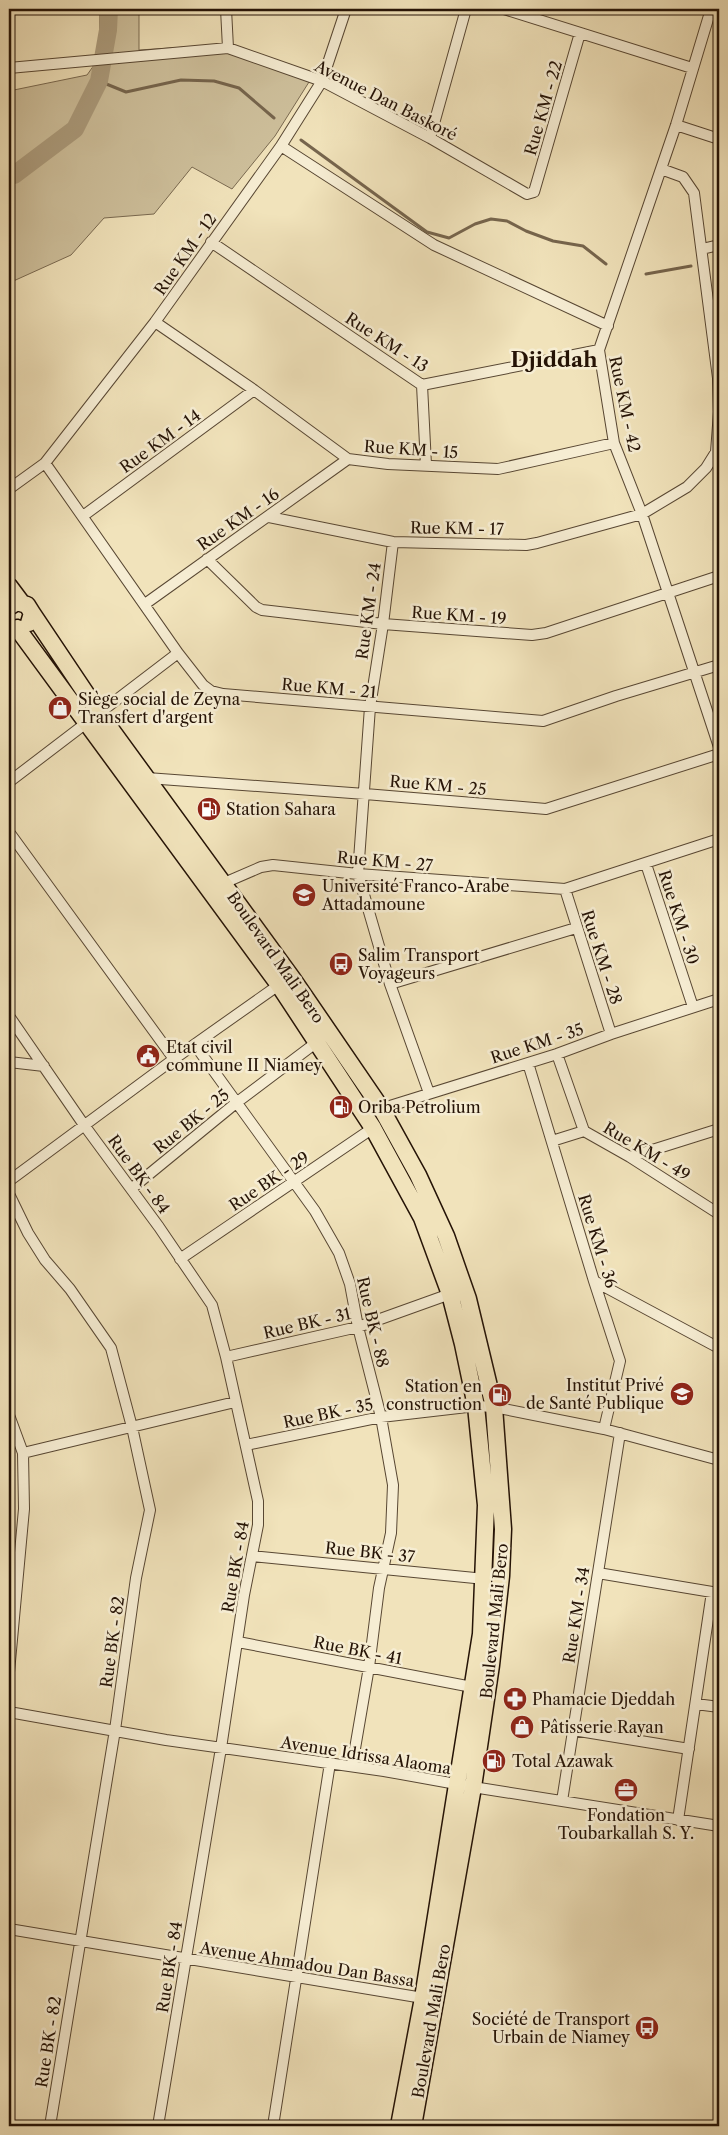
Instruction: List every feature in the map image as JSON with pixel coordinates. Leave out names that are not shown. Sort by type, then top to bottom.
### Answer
[{"type":"main road","name":"Boulevard Mali Bero","points":[[9,586],[93,718],[188,850],[381,1108],[418,1175],[446,1236],[468,1299],[494,1407],[503,1529],[501,1576],[491,1665],[465,1786],[398,2126]]},
{"type":"main road","points":[[13,626],[28,624],[21,607]]},
{"type":"main road","name":"Boulevard Mali Bero","points":[[13,626],[147,778],[172,827]]},
{"type":"main road","name":"Boulevard Mali Bero","points":[[188,850],[224,883],[285,981],[317,1042],[369,1121],[422,1218],[450,1294],[476,1406],[486,1505],[485,1579],[481,1634],[472,1687],[465,1786],[412,2126]]},
{"type":"street","points":[[226,9],[228,48]]},
{"type":"street","name":"Rue KM - 12","points":[[9,489],[45,463],[155,322],[281,146],[322,81],[346,9]]},
{"type":"street","points":[[430,138],[466,9]]},
{"type":"street","points":[[504,9],[692,68]]},
{"type":"street","name":"Rue KM - 42","points":[[711,9],[676,125],[599,350],[614,443],[642,514],[719,747]]},
{"type":"street","name":"Rue KM - 22","points":[[534,192],[580,33]]},
{"type":"street","name":"Avenue Dan Baskoré","points":[[9,68],[228,48],[322,81],[430,138],[527,194],[534,192]]},
{"type":"street","points":[[676,125],[719,139]]},
{"type":"street","points":[[281,146],[434,245],[608,326]]},
{"type":"street","points":[[661,169],[683,177],[694,193],[719,378],[718,452]]},
{"type":"street","name":"Rue KM - 13","points":[[212,242],[422,386],[599,350]]},
{"type":"street","points":[[702,249],[719,245]]},
{"type":"street","name":"Rue KM - 15","points":[[155,322],[254,390],[348,459],[388,464],[482,469],[504,468],[614,443]]},
{"type":"street","points":[[422,386],[426,465]]},
{"type":"street","name":"Rue KM - 14","points":[[83,516],[254,390]]},
{"type":"street","name":"Rue KM - 17","points":[[269,517],[392,542],[537,544],[642,514],[687,487],[706,468],[718,452]]},
{"type":"street","name":"Rue KM - 16","points":[[145,604],[348,459]]},
{"type":"street","name":"Rue KM - 21","points":[[45,463],[178,653],[210,691],[223,694],[543,721],[616,696],[719,665]]},
{"type":"street","name":"Rue KM - 24","points":[[392,542],[383,624],[370,707],[358,874],[390,984],[429,1092]]},
{"type":"street","name":"Rue KM - 19","points":[[207,560],[256,607],[262,610],[383,624],[532,635],[546,633],[719,576]]},
{"type":"street","points":[[9,782],[178,653]]},
{"type":"street","name":"Rue KM - 25","points":[[147,778],[546,809],[719,754]]},
{"type":"street","points":[[9,832],[174,1059]]},
{"type":"street","name":"Rue KM - 27","points":[[224,883],[268,865],[358,874],[565,889],[719,840]]},
{"type":"street","name":"Rue KM - 30","points":[[646,864],[693,1007]]},
{"type":"street","name":"Rue KM - 28","points":[[565,889],[611,1034]]},
{"type":"street","points":[[390,984],[576,928]]},
{"type":"street","points":[[9,1181],[174,1059],[285,981]]},
{"type":"street","name":"Rue KM - 35","points":[[369,1121],[381,1108],[556,1054],[719,998]]},
{"type":"street","name":"Rue BK - 84","points":[[9,1016],[212,1305],[246,1445],[259,1514],[244,1595],[221,1748],[158,2126]]},
{"type":"street","name":"Rue BK - 25","points":[[131,1189],[236,1103],[317,1042]]},
{"type":"street","name":"Rue BK - 88","points":[[194,1046],[325,1227],[341,1259],[350,1284],[358,1327],[381,1416],[393,1494],[391,1534],[379,1588],[369,1668],[352,1766]]},
{"type":"street","name":"Rue KM - 49","points":[[556,1054],[584,1131],[630,1157],[719,1214]]},
{"type":"street","points":[[9,1062],[44,1066]]},
{"type":"street","name":"Rue KM - 36","points":[[528,1063],[620,1361],[604,1429]]},
{"type":"street","name":"Rue BK - 29","points":[[180,1259],[294,1182],[369,1121]]},
{"type":"street","points":[[630,1157],[719,1129]]},
{"type":"street","name":"Rue KM - 49","points":[[552,1141],[584,1131]]},
{"type":"street","name":"Rue BK - 82","points":[[9,1194],[28,1233],[45,1260],[70,1289],[111,1348],[132,1427],[150,1510],[136,1578],[115,1730],[79,1940],[50,2126]]},
{"type":"street","points":[[594,1281],[719,1348]]},
{"type":"street","name":"Rue BK - 31","points":[[226,1357],[358,1327],[450,1294]]},
{"type":"street","points":[[23,1454],[235,1402]]},
{"type":"street","name":"Rue BK - 35","points":[[246,1445],[381,1416],[476,1406],[494,1407],[604,1429],[719,1460]]},
{"type":"street","points":[[9,1415],[23,1454],[24,1509],[9,1672]]},
{"type":"street","name":"Rue KM - 34","points":[[562,1801],[620,1433]]},
{"type":"street","name":"Rue BK - 37","points":[[252,1556],[485,1579]]},
{"type":"street","points":[[598,1573],[716,1593],[678,1820]]},
{"type":"street","name":"Rue BK - 41","points":[[238,1642],[472,1687]]},
{"type":"street","points":[[696,1704],[719,1707]]},
{"type":"street","name":"Avenue Idrissa Alaoma","points":[[9,1712],[166,1740],[352,1766],[465,1786],[719,1826]]},
{"type":"street","points":[[573,1730],[689,1749]]},
{"type":"street","points":[[273,2126],[330,1763]]},
{"type":"street","name":"Avenue Ahmadou Dan Bassa","points":[[9,1929],[423,1998]]},
{"type":"shaded area","points":[[100,9],[139,9],[139,50],[218,45],[309,82],[275,136],[232,189],[192,167],[154,214],[104,218],[71,255],[9,283],[9,91],[87,75],[99,58]]},
{"type":"waterway","points":[[9,176],[14,175],[75,129],[99,81],[108,30],[109,9]]},
{"type":"waterway","points":[[99,81],[126,92],[181,80],[214,81],[239,88],[274,118]]},
{"type":"waterway","points":[[301,140],[427,232],[449,238],[475,224],[491,219],[507,221],[526,231],[553,241],[583,246],[606,264]]},
{"type":"waterway","points":[[646,274],[691,266]]},
{"type":"place","name":"Siège social de Zeyna Transfert d'argent","points":[[60,708]]},
{"type":"place","name":"Station Sahara","points":[[209,809]]},
{"type":"place","name":"Université Franco-Arabe Attadamoune","points":[[304,895]]},
{"type":"place","name":"Salim Transport Voyageurs","points":[[341,964]]},
{"type":"place","name":"Etat civil commune II Niamey","points":[[148,1056]]},
{"type":"place","name":"Oriba Petrolium","points":[[341,1107]]},
{"type":"place","name":"Institut Privé de Santé Publique","points":[[682,1394]]},
{"type":"place","name":"Station en construction","points":[[500,1395]]},
{"type":"place","name":"Phamacie Djeddah","points":[[515,1699]]},
{"type":"place","name":"Pâtisserie Rayan","points":[[522,1727]]},
{"type":"place","name":"Total Azawak","points":[[494,1761]]},
{"type":"place","name":"Fondation Toubarkallah S. Y.","points":[[626,1790]]},
{"type":"place","name":"Société de Transport Urbain de Niamey","points":[[647,2028]]},
{"type":"district","name":"Djiddah","points":[[554,359]]}]
